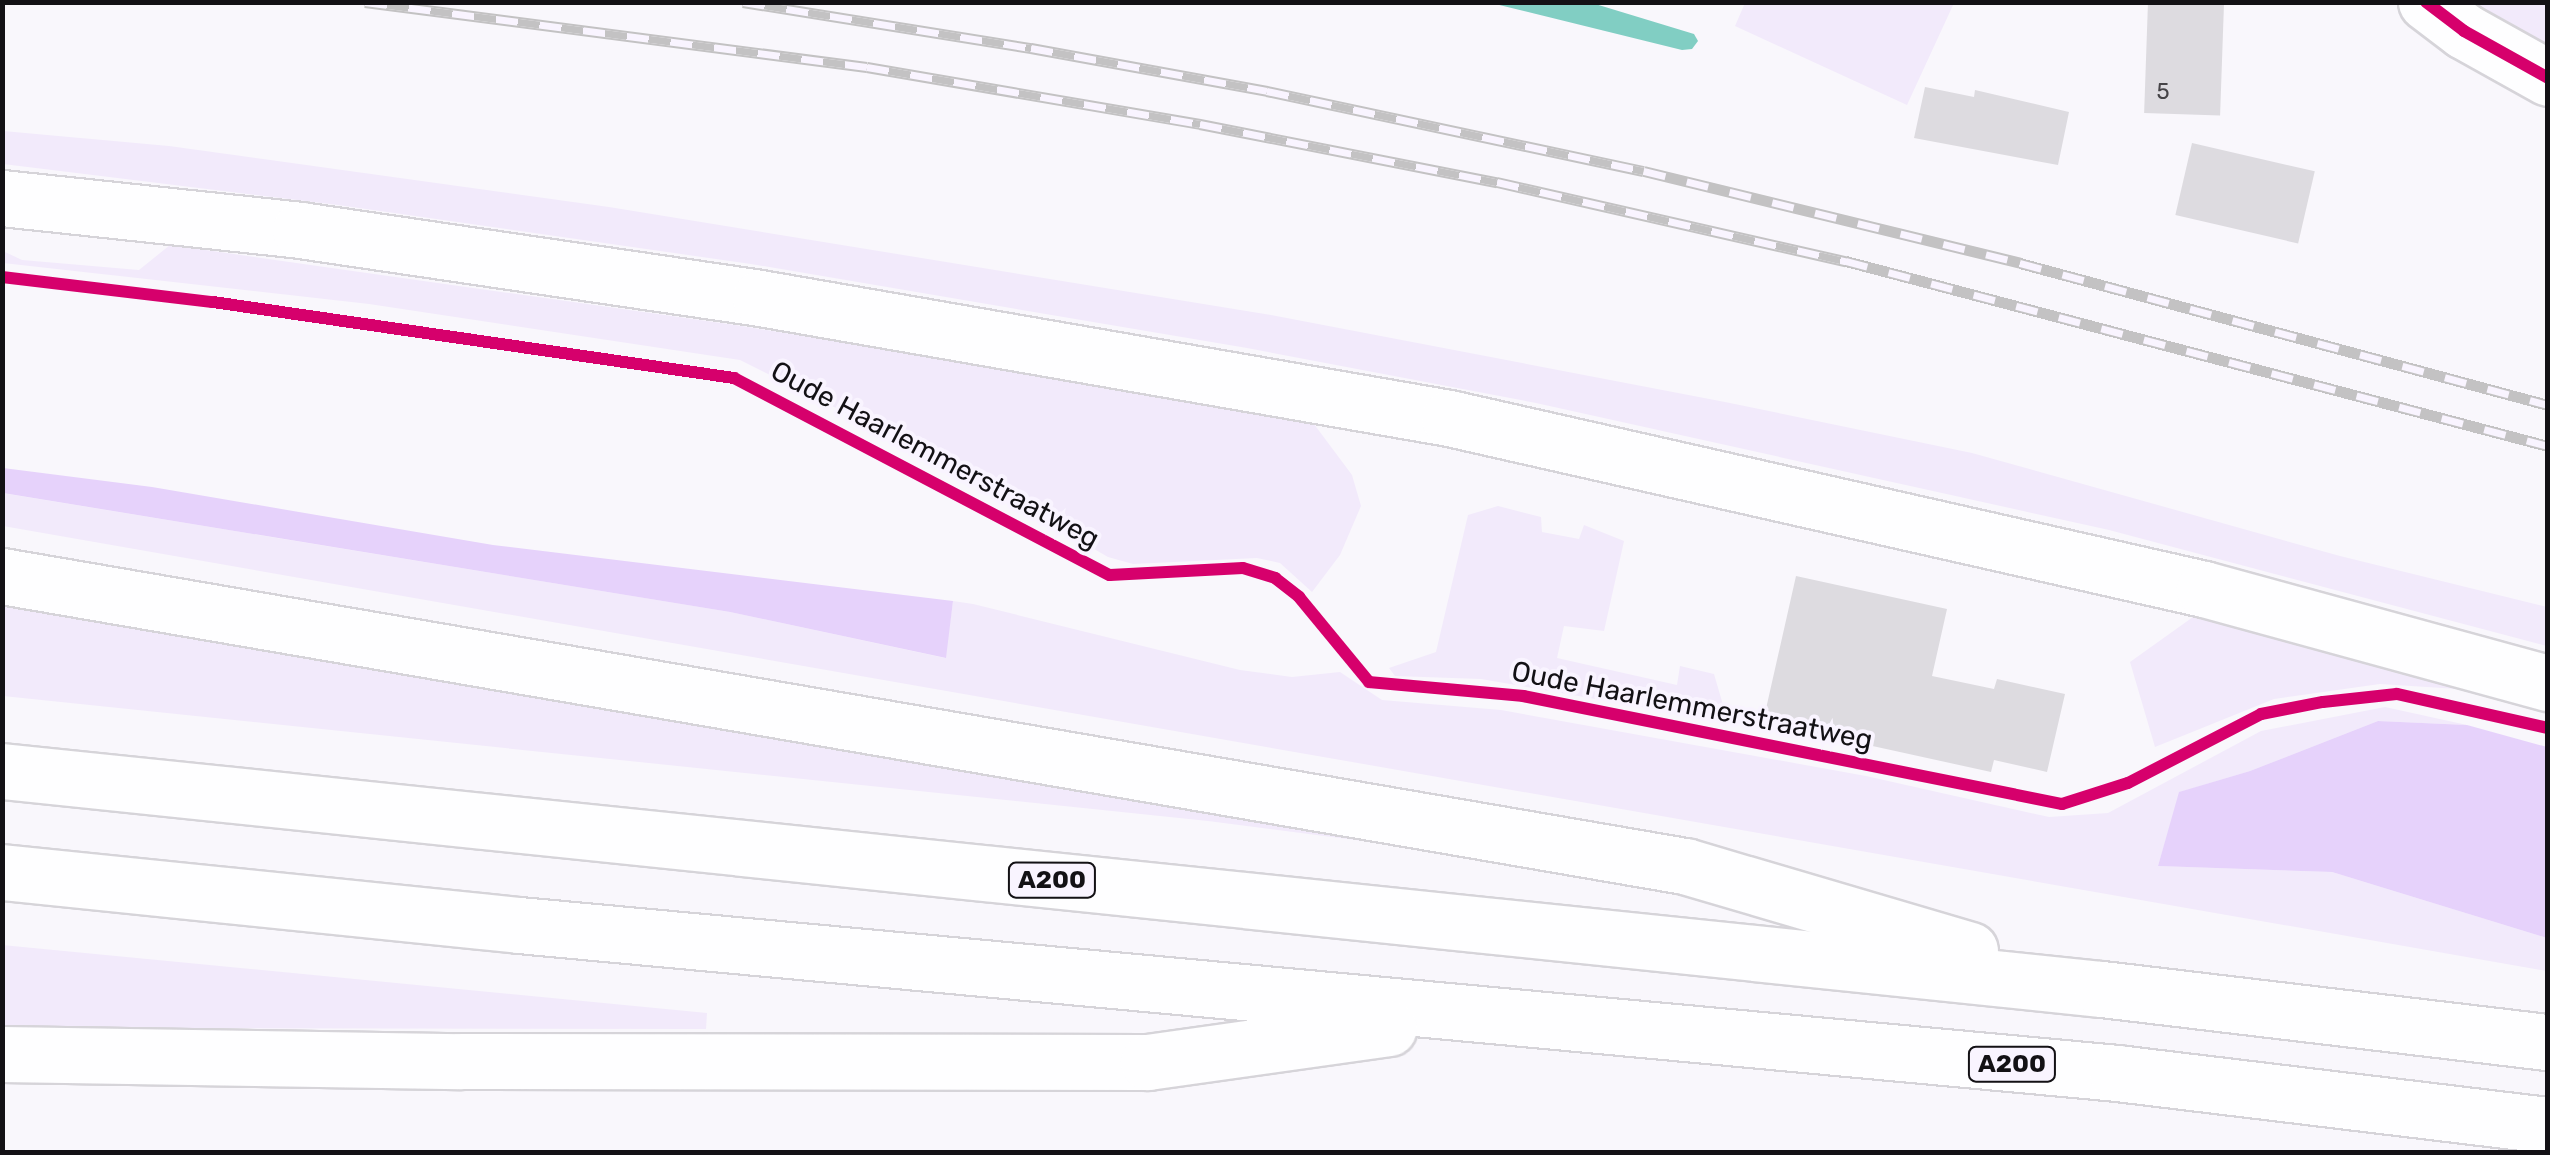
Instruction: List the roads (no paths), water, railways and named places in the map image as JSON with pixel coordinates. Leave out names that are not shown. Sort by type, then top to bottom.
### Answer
[{"type":"main road","points":[[2426,2],[2464,31],[2548,78]]},
{"type":"main road","points":[[2,198],[300,230],[760,298],[1448,418],[2204,589],[2548,682]]},
{"type":"main road","name":"A200","points":[[2,576],[1685,866],[2102,989]]},
{"type":"main road","name":"A200","points":[[2,770],[2102,989],[2548,1042]]},
{"type":"main road","name":"A200","points":[[2,872],[2117,1074],[2548,1125]]},
{"type":"main road","name":"A200","points":[[2,1054],[461,1061],[1148,1062],[1476,1015]]},
{"type":"railway","points":[[365,2],[867,67],[1200,124],[1497,182],[1846,261],[2548,446]]},
{"type":"railway","points":[[743,2],[1267,91],[1644,171],[2020,263],[2548,405]]}]
